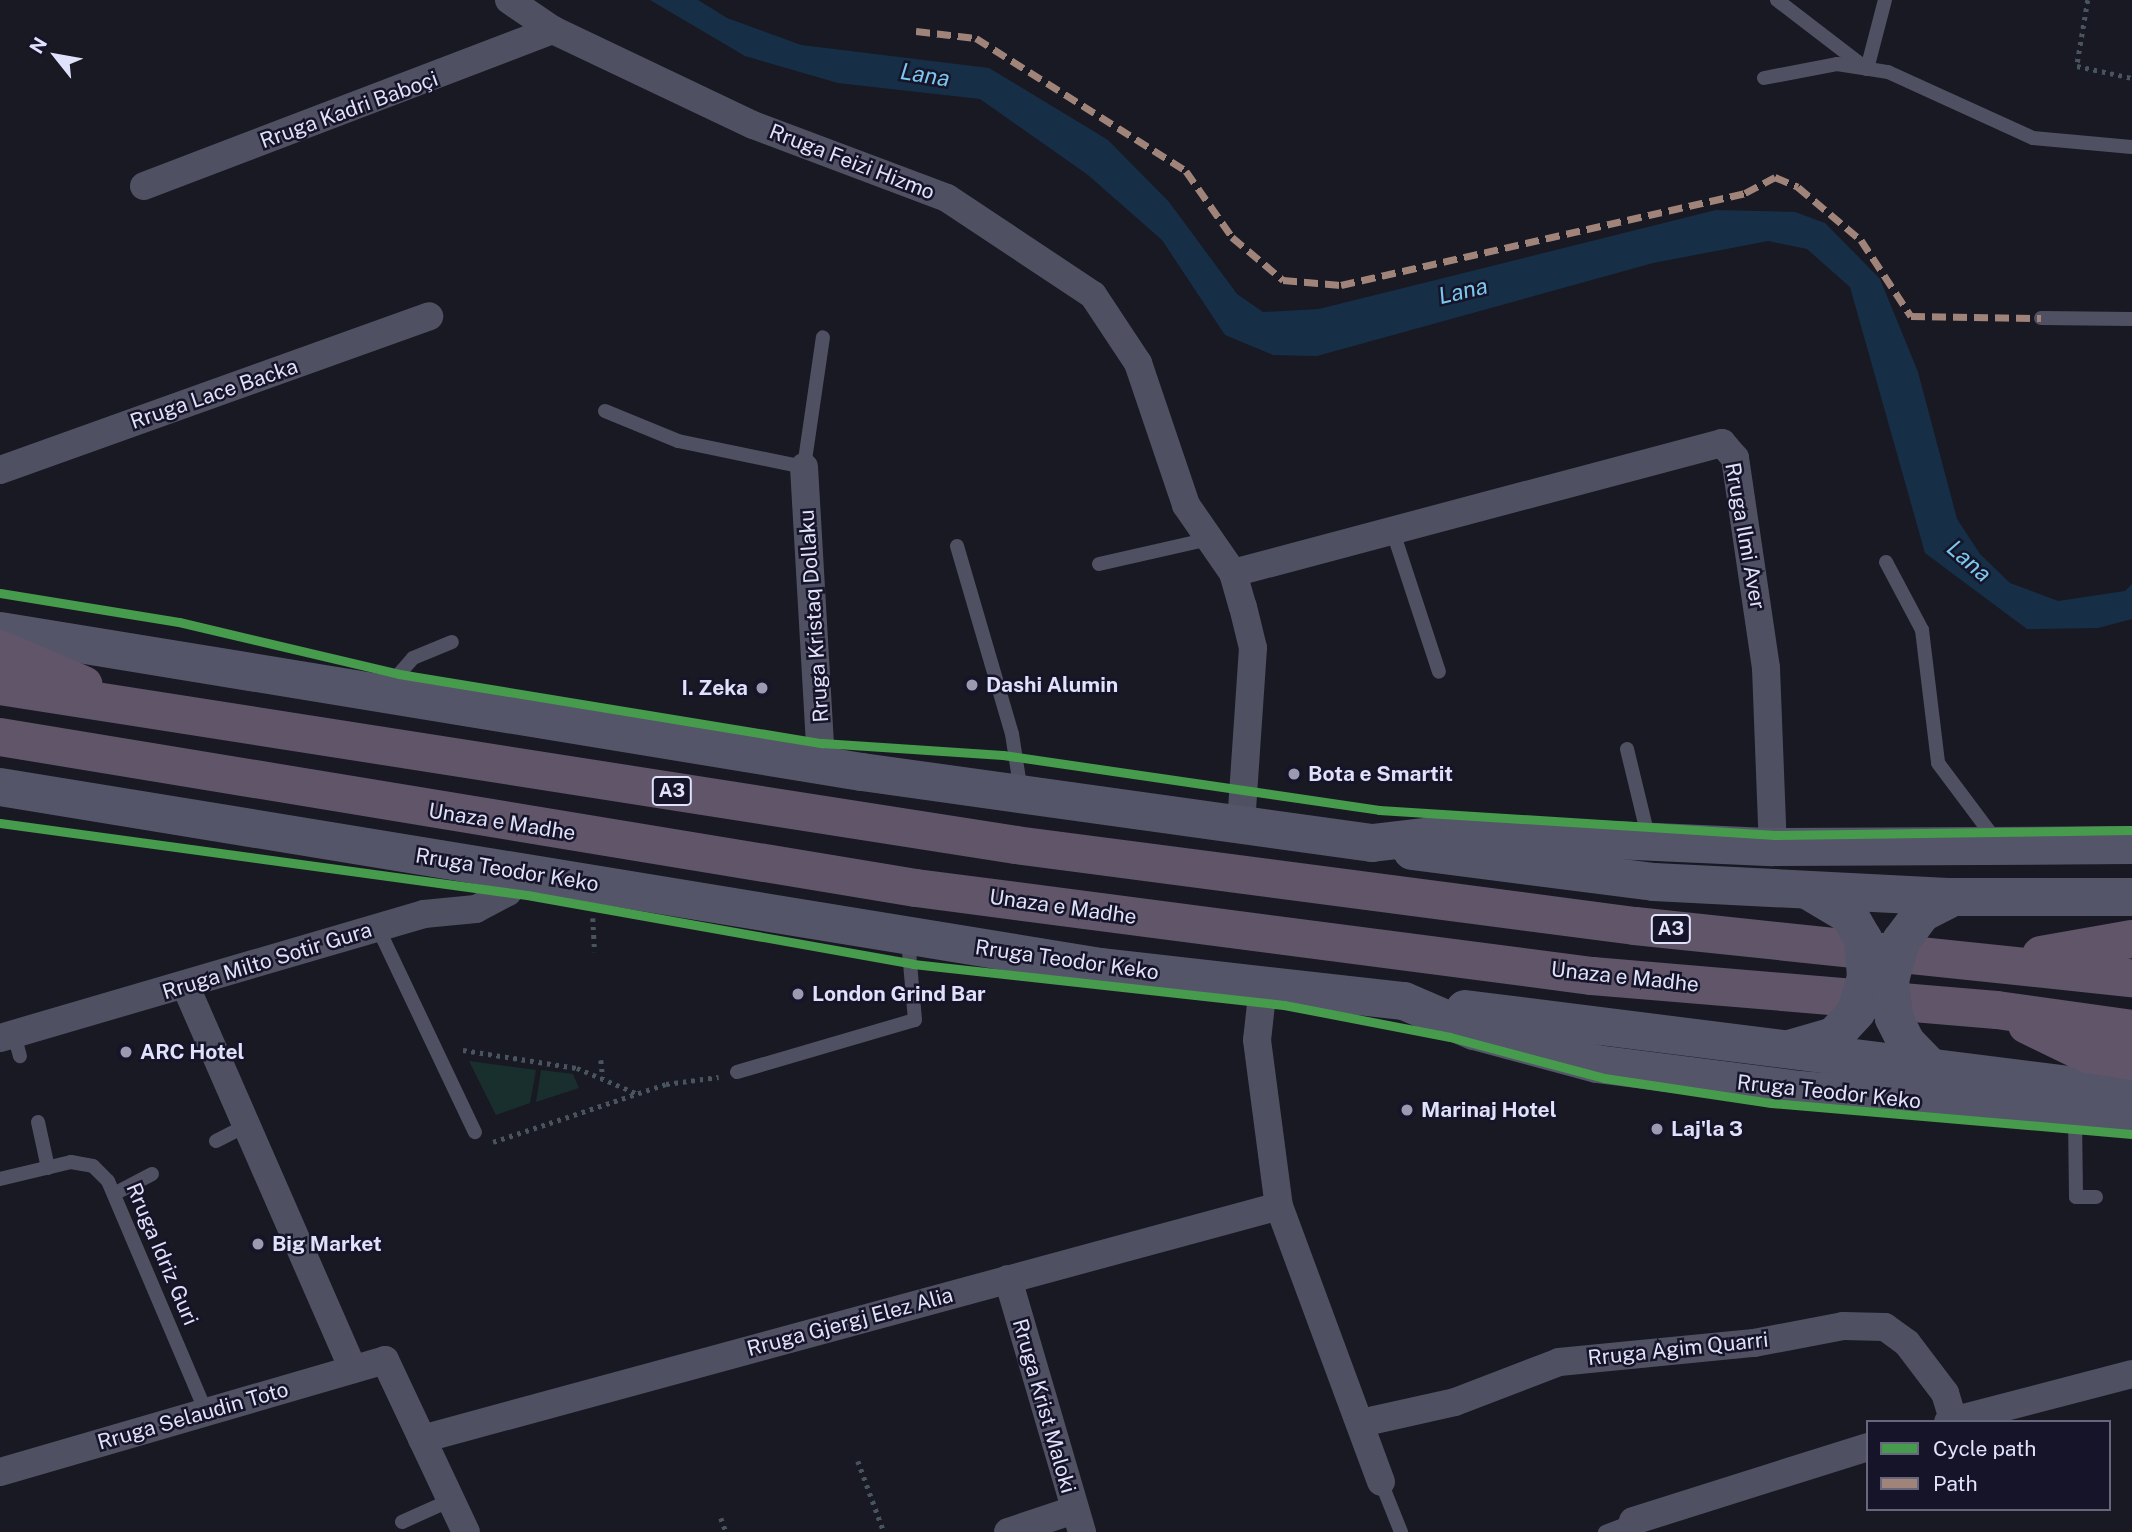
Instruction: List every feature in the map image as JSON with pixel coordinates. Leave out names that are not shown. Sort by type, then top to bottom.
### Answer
[{"type":"highway","points":[[0,649],[127,706]]},
{"type":"highway","name":"A3","points":[[0,686],[1070,853],[1621,924],[2132,978]]},
{"type":"highway","name":"Unaza e Madhe","points":[[0,737],[943,891],[1592,976],[1997,1010],[2132,1029]]},
{"type":"highway","points":[[0,763],[119,757]]},
{"type":"highway","points":[[1999,962],[2132,939]]},
{"type":"highway","points":[[1997,1010],[2087,1054],[2132,1061]]},
{"type":"main road","points":[[0,631],[821,765],[1654,882],[1954,897],[2132,897]]},
{"type":"main road","name":"Rruga Teodor Keko","points":[[0,787],[908,935],[1263,986],[1404,1002],[1474,1031],[1597,1064],[2081,1101],[2132,1118]]},
{"type":"main road","points":[[1372,843],[1460,833],[1648,836],[1773,847],[2132,845]]},
{"type":"main road","points":[[1789,1049],[1835,1036],[1856,1012],[1866,978],[1863,939],[1849,915],[1807,890]]},
{"type":"main road","points":[[1931,1068],[1906,1042],[1894,1018],[1890,980],[1901,941],[1922,913],[1954,897]]},
{"type":"main road","points":[[1404,1002],[1931,1068],[2081,1101],[2132,1093]]},
{"type":"street","name":"Rruga Feizi Hizmo","points":[[509,0],[553,30],[753,125],[947,198],[1093,295],[1138,363],[1186,505],[1233,573],[1253,648],[1241,822]]},
{"type":"street","name":"Rruga Kadri Baboçi","points":[[144,186],[553,30]]},
{"type":"street","name":"Rruga Lace Backa","points":[[0,470],[429,316]]},
{"type":"street","name":"Rruga Ilmi Aver","points":[[1233,573],[1722,443],[1735,458],[1766,668],[1773,847]]},
{"type":"street","name":"Rruga Kristaq Dollaku","points":[[804,467],[821,765]]},
{"type":"street","name":"Rruga Milto Sotir Gura","points":[[11,1043],[424,914],[476,909],[508,892],[523,873]]},
{"type":"street","points":[[1263,986],[1257,1040],[1279,1206],[1381,1482]]},
{"type":"street","points":[[186,987],[353,1369]]},
{"type":"street","name":"Rruga Gjergj Elez Alia","points":[[422,1439],[1279,1206]]},
{"type":"street","name":"Rruga Krist Maloki","points":[[1008,1279],[1078,1521]]},
{"type":"street","name":"Rruga Agim Quarri","points":[[1361,1423],[1455,1402],[1559,1362],[1755,1343],[1843,1326],[1885,1327],[1907,1343],[1945,1393],[1951,1420]]},
{"type":"street","name":"Rruga Selaudin Toto","points":[[0,1472],[385,1360],[422,1439]]},
{"type":"street","name":"Rruga Agim Quarri","points":[[1955,1420],[2132,1374]]},
{"type":"street","points":[[422,1439],[466,1532]]},
{"type":"street","points":[[1633,1521],[1866,1448]]},
{"type":"street","points":[[1008,1532],[1078,1521]]},
{"type":"lane","points":[[1777,0],[1867,69]]},
{"type":"lane","points":[[1867,69],[1885,0]]},
{"type":"lane","points":[[1764,78],[1837,64],[1888,72],[2033,138],[2132,147]]},
{"type":"lane","points":[[2041,318],[2132,319]]},
{"type":"lane","name":"Rruga Kristaq Dollaku","points":[[804,467],[823,337]]},
{"type":"lane","points":[[605,411],[678,441],[804,467]]},
{"type":"lane","points":[[1392,532],[1439,672]]},
{"type":"lane","points":[[1099,564],[1209,539]]},
{"type":"lane","points":[[957,546],[1012,734],[1021,792]]},
{"type":"lane","points":[[1886,562],[1922,630],[1938,763],[1999,846]]},
{"type":"lane","points":[[381,693],[413,658],[452,642]]},
{"type":"lane","points":[[1626,749],[1648,836]]},
{"type":"lane","points":[[378,928],[475,1132]]},
{"type":"lane","points":[[737,1072],[915,1020],[908,935]]},
{"type":"lane","points":[[2081,1101],[2076,1197],[2096,1197]]},
{"type":"lane","points":[[38,1122],[48,1168]]},
{"type":"lane","points":[[216,1141],[247,1125]]},
{"type":"lane","name":"Rruga Idriz Guri","points":[[0,1179],[71,1162],[93,1167],[114,1194],[206,1412]]},
{"type":"lane","points":[[114,1194],[152,1174]]},
{"type":"lane","points":[[1381,1482],[1401,1532]]},
{"type":"lane","points":[[402,1522],[451,1500]]},
{"type":"lane","points":[[1605,1532],[1633,1521]]},
{"type":"path","points":[[2088,0],[2077,66],[2132,78]]},
{"type":"path","points":[[595,952],[593,905],[606,907]]},
{"type":"path","points":[[463,1050],[603,1078],[636,1093]]},
{"type":"path","points":[[601,1060],[603,1078]]},
{"type":"path","points":[[511,1136],[636,1093],[737,1072]]},
{"type":"path","points":[[858,1461],[884,1532]]},
{"type":"path","points":[[721,1518],[726,1532]]},
{"type":"green space","points":[[469,1061],[536,1070],[530,1103],[496,1115]]},
{"type":"green space","points":[[541,1070],[573,1074],[579,1088],[536,1102]]},
{"type":"water","name":"Lana","points":[[650,0],[698,0],[727,18],[801,45],[989,68],[1108,140],[1169,202],[1237,294],[1263,312],[1319,309],[1716,210],[1795,212],[1825,223],[1880,279],[1918,372],[1957,519],[1980,554],[2010,583],[2058,601],[2125,591],[2132,584],[2132,619],[2098,628],[2027,629],[1925,553],[1850,287],[1807,249],[1768,241],[1653,263],[1317,356],[1273,355],[1225,335],[1162,240],[1088,175],[980,99],[838,83],[745,56]]},
{"type":"marked path","points":[[916,31],[976,38],[1186,171],[1232,237],[1283,280],[1341,285],[1745,193],[1775,177],[1798,187],[1861,240],[1911,316],[2041,318]]},
{"type":"cycle path","points":[[0,593],[179,622],[399,674],[822,743],[1003,755],[1379,810],[1775,835],[2132,830]]},
{"type":"cycle path","points":[[0,823],[527,895],[913,964],[1284,1005],[1450,1037],[1604,1078],[1771,1103],[2132,1134]]},
{"type":"place","name":"Dashi Alumin","points":[[972,685]]},
{"type":"place","name":"I. Zeka","points":[[762,688]]},
{"type":"place","name":"Bota e Smartit","points":[[1294,774]]},
{"type":"place","name":"London Grind Bar","points":[[798,994]]},
{"type":"place","name":"ARC Hotel","points":[[126,1052]]},
{"type":"place","name":"Marinaj Hotel","points":[[1407,1110]]},
{"type":"place","name":"Laj'la 3","points":[[1657,1129]]},
{"type":"place","name":"Big Market","points":[[258,1244]]}]
